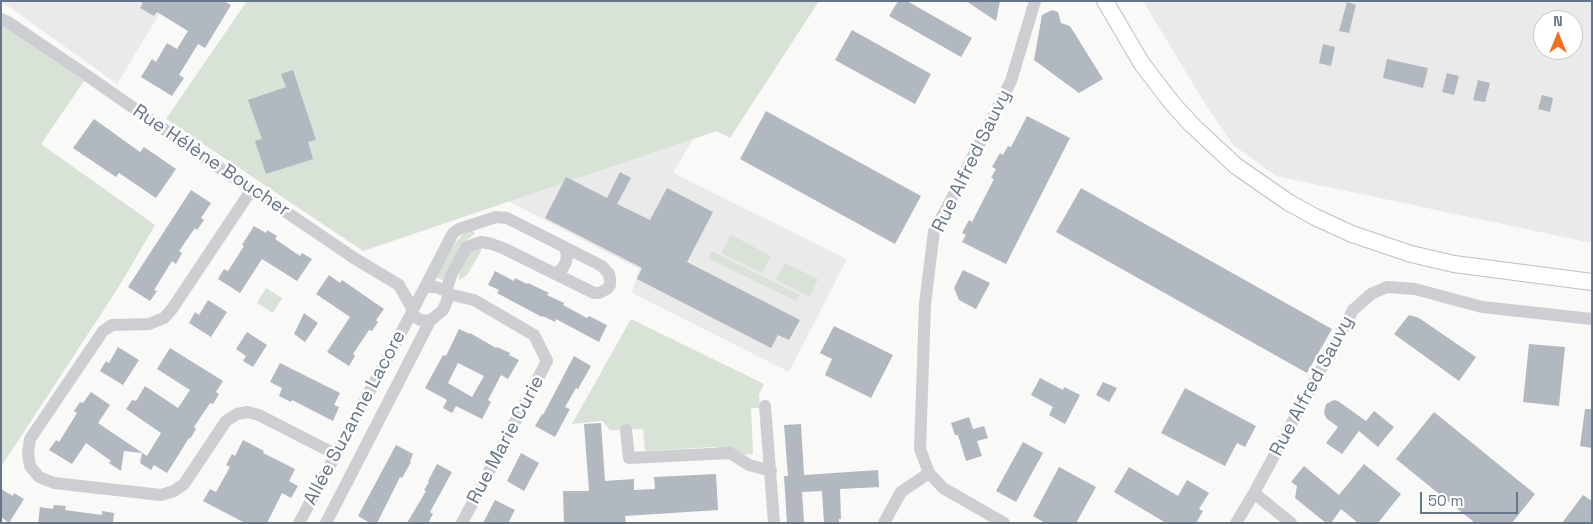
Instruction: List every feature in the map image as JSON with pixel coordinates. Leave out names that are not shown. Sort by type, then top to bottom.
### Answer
[{"type":"main road","points":[[1105,1],[1142,64],[1172,103],[1192,125],[1236,166],[1288,202],[1352,234],[1411,254],[1454,264],[1592,282]]},
{"type":"street","name":"Rue Alfred Sauvy","points":[[1004,523],[943,488],[929,473],[920,450],[925,304],[934,231],[1011,81],[1035,1]]},
{"type":"street","name":"Rue Hélène Boucher","points":[[1,19],[84,74],[194,152],[354,258],[399,285],[412,312]]},
{"type":"street","points":[[252,189],[172,309],[164,318],[149,324],[112,325],[103,331],[30,439],[28,452],[30,466],[39,477],[54,483],[161,495],[174,492],[184,484],[226,421],[237,414],[248,412],[259,415],[335,454]]},
{"type":"street","points":[[496,217],[506,218],[607,269],[610,274],[610,285],[604,291],[594,293],[492,244],[481,242],[467,247],[452,273],[447,292],[447,301],[443,310],[430,321],[420,320],[412,312],[425,287],[453,233],[459,229],[496,217]]},
{"type":"street","points":[[556,274],[566,262],[565,248]]},
{"type":"street","points":[[425,287],[447,292]]},
{"type":"street","name":"Rue Alfred Sauvy","points":[[1236,523],[1353,310],[1371,294],[1387,288],[1415,289],[1482,307],[1592,319]]},
{"type":"street","name":"Rue Marie Curie","points":[[447,292],[474,300],[534,335],[548,361],[462,523]]},
{"type":"street","name":"Allée Suzanne Lacore","points":[[299,523],[412,312]]},
{"type":"street","name":"Allée Suzanne Lacore","points":[[326,523],[430,321]]},
{"type":"street","points":[[765,406],[774,523]]},
{"type":"street","points":[[626,430],[629,458],[730,453],[749,465],[771,471]]},
{"type":"street","points":[[884,523],[901,492],[929,473]]},
{"type":"street","points":[[1254,493],[1292,523]]},
{"type":"shaded area","points":[[1,1],[167,1],[117,84]]},
{"type":"shaded area","points":[[247,1],[819,1],[730,138],[717,131],[363,251],[166,119]]},
{"type":"shaded area","points":[[1143,1],[1592,1],[1592,243],[1276,176],[1233,145],[1204,102]]},
{"type":"shaded area","points":[[1,24],[84,81],[41,144],[155,225],[118,288],[1,467]]},
{"type":"shaded area","points":[[693,139],[673,173],[847,259],[789,372],[632,293],[639,269],[508,201]]},
{"type":"shaded area","points":[[472,229],[475,234],[462,247],[446,278],[443,280],[437,278],[437,270],[446,254],[463,234]]},
{"type":"shaded area","points":[[731,235],[771,256],[762,273],[721,253]]},
{"type":"shaded area","points":[[481,247],[481,251],[467,275],[459,280],[459,274],[469,250]]},
{"type":"shaded area","points":[[712,251],[800,295],[796,301],[708,258]]},
{"type":"shaded area","points":[[785,263],[818,279],[810,297],[776,280]]},
{"type":"shaded area","points":[[266,288],[282,298],[273,313],[257,303]]},
{"type":"shaded area","points":[[631,319],[764,384],[759,395],[760,408],[751,408],[753,454],[744,455],[713,447],[645,451],[643,429],[610,430],[602,421],[572,424]]},
{"type":"building","points":[[139,1],[224,1],[231,5],[205,48],[198,44],[179,75],[184,78],[172,96],[141,77],[152,59],[156,62],[167,43],[177,49],[188,31],[157,12],[154,16],[140,8],[143,3]]},
{"type":"building","points":[[898,1],[907,1],[972,38],[961,57],[889,16]]},
{"type":"building","points":[[966,1],[1000,1],[996,21]]},
{"type":"building","points":[[1347,2],[1356,5],[1349,33],[1339,31]]},
{"type":"building","points":[[1052,10],[1058,12],[1061,23],[1070,26],[1103,79],[1079,93],[1034,60],[1042,15]]},
{"type":"building","points":[[852,30],[931,74],[915,104],[835,60]]},
{"type":"building","points":[[1323,44],[1335,47],[1331,66],[1319,63]]},
{"type":"building","points":[[1387,59],[1428,68],[1423,88],[1383,78]]},
{"type":"building","points":[[293,70],[316,140],[308,142],[313,159],[266,174],[255,141],[262,139],[248,100],[286,87],[281,74]]},
{"type":"building","points":[[1447,73],[1459,76],[1454,95],[1442,92]]},
{"type":"building","points":[[1478,80],[1490,83],[1485,102],[1473,100]]},
{"type":"building","points":[[1542,95],[1553,98],[1550,112],[1538,109]]},
{"type":"building","points":[[766,111],[921,196],[895,244],[740,159]]},
{"type":"building","points":[[1027,116],[1070,138],[1006,264],[962,242],[966,235],[962,233],[969,220],[972,222],[994,179],[991,178],[996,169],[992,167],[1000,153],[1003,155],[1008,146],[1011,147]]},
{"type":"building","points":[[94,119],[140,152],[144,147],[176,169],[156,198],[119,173],[116,177],[73,148]]},
{"type":"building","points":[[620,172],[631,178],[617,204],[650,220],[667,188],[713,212],[687,262],[800,320],[789,340],[778,335],[771,348],[637,279],[642,268],[545,218],[566,177],[607,198]]},
{"type":"building","points":[[1081,188],[1332,329],[1307,373],[1056,232]]},
{"type":"building","points":[[191,190],[211,203],[201,218],[204,220],[197,230],[195,228],[179,251],[182,253],[176,264],[172,261],[154,290],[157,291],[150,301],[128,287]]},
{"type":"building","points":[[254,226],[266,233],[267,230],[277,236],[275,239],[300,256],[302,253],[312,259],[297,281],[262,259],[240,293],[218,279],[224,269],[228,271]]},
{"type":"building","points":[[963,270],[990,283],[976,309],[959,300],[954,288]]},
{"type":"building","points":[[495,271],[514,281],[515,278],[549,293],[547,295],[564,303],[563,305],[587,318],[589,316],[607,325],[599,342],[556,319],[555,322],[542,317],[497,293],[499,290],[488,285]]},
{"type":"building","points":[[329,275],[340,283],[342,280],[384,309],[376,320],[378,322],[372,331],[369,330],[353,354],[355,356],[349,366],[327,352],[350,317],[316,294]]},
{"type":"building","points":[[208,300],[227,312],[211,337],[189,323],[195,312],[199,315]]},
{"type":"building","points":[[304,313],[318,323],[305,342],[294,334]]},
{"type":"building","points":[[1409,315],[1419,318],[1476,357],[1459,381],[1394,334]]},
{"type":"building","points":[[834,326],[893,355],[871,398],[825,375],[832,359],[820,353]]},
{"type":"building","points":[[459,329],[510,353],[509,355],[519,360],[508,379],[501,375],[488,400],[491,402],[482,419],[456,406],[452,413],[443,408],[447,400],[425,388],[443,355],[446,356]],"holes":[[[458,363],[484,376],[472,397],[448,383]]]},
{"type":"building","points":[[247,332],[267,345],[253,367],[243,361],[246,356],[236,349]]},
{"type":"building","points":[[1529,344],[1565,347],[1559,406],[1523,402]]},
{"type":"building","points":[[118,347],[139,360],[123,385],[100,371],[106,361],[109,363]]},
{"type":"building","points":[[170,348],[223,381],[216,392],[219,394],[213,404],[210,403],[194,427],[196,429],[167,473],[154,465],[151,470],[140,463],[142,453],[124,451],[121,471],[109,463],[111,461],[86,443],[72,464],[49,450],[56,440],[59,442],[77,413],[74,411],[80,402],[83,403],[91,392],[110,405],[98,423],[147,456],[161,433],[126,409],[132,400],[136,401],[145,386],[178,408],[190,390],[157,369]]},
{"type":"building","points":[[574,356],[591,366],[565,407],[570,409],[555,437],[535,426],[543,415]]},
{"type":"building","points":[[280,363],[340,393],[334,405],[339,407],[333,421],[292,400],[291,402],[279,396],[282,388],[270,382]]},
{"type":"building","points":[[1040,378],[1063,390],[1064,387],[1080,395],[1065,424],[1049,415],[1053,407],[1031,395]]},
{"type":"building","points":[[1103,382],[1117,388],[1109,402],[1096,395]]},
{"type":"building","points":[[1185,388],[1256,426],[1245,447],[1237,443],[1225,466],[1161,433]]},
{"type":"building","points":[[1334,400],[1366,421],[1374,411],[1394,427],[1378,447],[1359,431],[1342,454],[1326,443],[1338,427],[1326,418],[1324,412],[1326,404]]},
{"type":"building","points":[[1585,409],[1592,409],[1592,448],[1580,446]]},
{"type":"building","points":[[1434,412],[1535,494],[1512,523],[1475,523],[1396,459]]},
{"type":"building","points":[[969,417],[973,429],[984,426],[988,438],[977,441],[982,456],[966,461],[958,435],[955,435],[951,423]]},
{"type":"building","points":[[601,423],[605,481],[634,479],[634,490],[655,489],[654,477],[716,474],[718,510],[625,516],[626,523],[564,523],[563,491],[589,491],[584,424]]},
{"type":"building","points":[[801,424],[804,475],[878,470],[879,487],[840,489],[841,519],[839,519],[839,523],[824,523],[822,491],[802,492],[804,522],[787,523],[784,476],[788,476],[784,425]]},
{"type":"building","points":[[243,440],[264,451],[263,453],[295,469],[289,481],[298,486],[291,498],[282,493],[267,523],[245,523],[203,501],[210,489],[216,492],[230,467],[226,465],[232,454],[235,456]]},
{"type":"building","points":[[1023,442],[1043,453],[1016,502],[996,491]]},
{"type":"building","points":[[396,445],[413,454],[411,462],[402,478],[400,477],[377,523],[370,523],[358,516]]},
{"type":"building","points":[[521,453],[539,463],[524,491],[507,481]]},
{"type":"building","points":[[437,464],[452,472],[430,512],[433,514],[428,523],[407,523],[426,491],[424,490]]},
{"type":"building","points":[[1364,464],[1401,494],[1378,523],[1358,523],[1341,509],[1331,523],[1326,523],[1295,498],[1297,486],[1291,482],[1304,466],[1339,495]]},
{"type":"building","points":[[1059,467],[1096,487],[1076,523],[1045,523],[1033,516]]},
{"type":"building","points":[[1129,467],[1178,496],[1187,480],[1209,493],[1199,509],[1203,511],[1196,523],[1166,523],[1114,492]]},
{"type":"building","points":[[1,489],[13,496],[14,493],[24,499],[9,523],[1,517]]},
{"type":"building","points":[[1583,495],[1592,501],[1592,523],[1562,523]]},
{"type":"building","points":[[495,500],[515,510],[508,523],[483,523]]},
{"type":"building","points":[[54,505],[66,506],[65,510],[102,515],[102,511],[114,513],[113,523],[38,523],[40,507],[53,509]]}]
